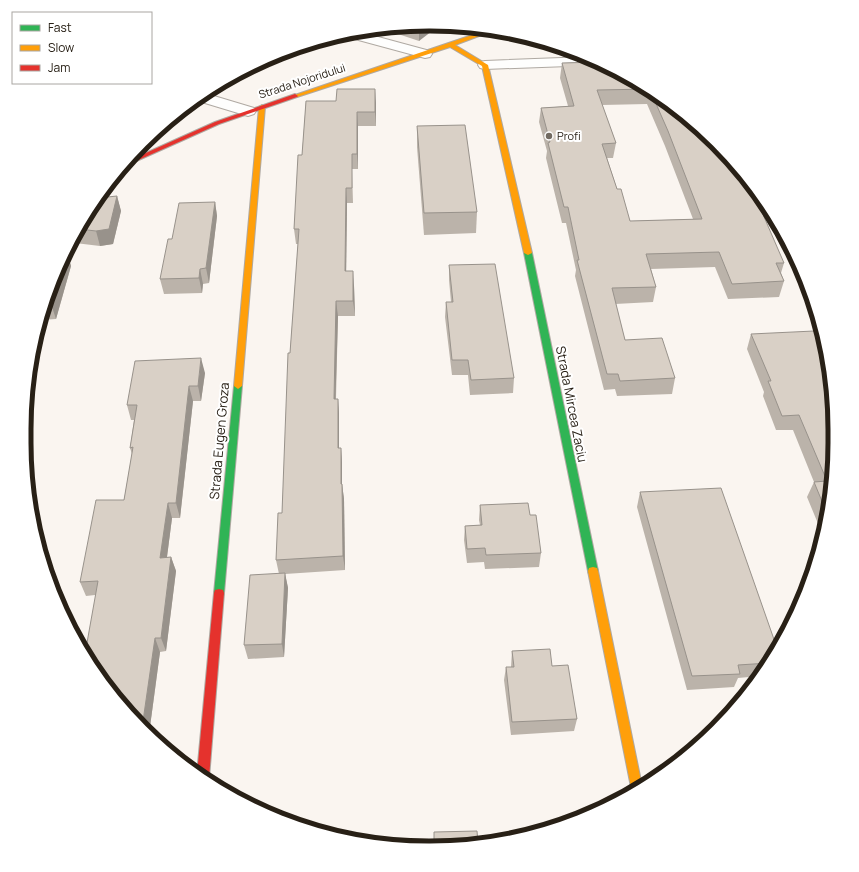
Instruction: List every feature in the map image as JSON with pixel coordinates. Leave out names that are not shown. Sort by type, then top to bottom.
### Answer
[{"type":"street","name":"Strada Nojoridului","points":[[137,159],[255,109],[425,54],[481,34]]},
{"type":"street","points":[[361,37],[425,54]]},
{"type":"street","points":[[450,45],[485,65],[583,61]]},
{"type":"street","name":"Strada Mircea Zaciu","points":[[485,65],[536,288],[636,784]]},
{"type":"street","points":[[208,98],[255,109]]},
{"type":"street","name":"Strada Eugen Groza","points":[[204,771],[255,109]]},
{"type":"building","points":[[585,62],[637,89],[597,90],[616,143],[602,144],[617,189],[621,189],[630,221],[702,219],[655,101],[692,130],[729,167],[746,187],[759,205],[784,263],[776,263],[784,281],[732,284],[719,252],[646,254],[656,287],[612,288],[625,340],[662,338],[675,378],[620,381],[618,374],[607,374],[577,260],[579,260],[568,207],[564,207],[541,108],[574,106],[562,63]]},
{"type":"building","points":[[337,89],[375,89],[375,112],[357,112],[357,154],[352,154],[352,188],[346,188],[345,271],[353,271],[353,301],[336,301],[334,399],[338,399],[338,448],[341,448],[343,556],[276,560],[278,513],[282,513],[288,353],[290,353],[299,229],[294,229],[298,155],[302,155],[306,101],[336,101]]},
{"type":"building","points":[[465,125],[477,212],[424,213],[417,126]]},
{"type":"building","points":[[117,196],[109,229],[96,231],[84,230],[98,208],[106,197]]},
{"type":"building","points":[[215,202],[206,268],[200,269],[199,278],[160,279],[168,239],[172,239],[179,203]]},
{"type":"building","points":[[495,264],[514,378],[471,380],[468,360],[452,360],[446,302],[453,302],[449,265]]},
{"type":"building","points":[[814,331],[825,377],[828,430],[826,479],[799,415],[782,416],[768,381],[771,381],[751,334]]},
{"type":"building","points":[[201,358],[198,386],[189,386],[176,503],[168,503],[160,558],[171,557],[161,638],[155,638],[143,719],[113,685],[86,646],[98,581],[80,582],[96,500],[124,500],[133,447],[130,448],[137,405],[127,405],[135,361]]},
{"type":"building","points":[[826,481],[823,504],[814,482]]},
{"type":"building","points":[[721,488],[775,642],[761,663],[738,665],[740,674],[692,676],[640,492]]},
{"type":"building","points":[[528,503],[530,515],[536,515],[541,553],[486,555],[485,548],[467,549],[465,526],[482,525],[480,505]]},
{"type":"building","points":[[285,573],[282,644],[244,645],[250,575]]},
{"type":"building","points":[[550,649],[552,666],[568,665],[577,719],[512,722],[506,667],[514,667],[512,651]]},
{"type":"building","points":[[477,831],[478,838],[434,841],[434,832]]},
{"type":"traffic: fast","points":[[528,253],[593,571]]},
{"type":"traffic: fast","points":[[219,593],[238,386]]},
{"type":"traffic: slow","points":[[295,96],[425,54],[481,34]]},
{"type":"traffic: slow","points":[[450,45],[485,65],[528,253]]},
{"type":"traffic: slow","points":[[238,386],[262,107]]},
{"type":"traffic: slow","points":[[593,571],[636,784]]},
{"type":"traffic: jam","points":[[138,159],[217,123],[295,96]]},
{"type":"traffic: jam","points":[[204,771],[219,593]]},
{"type":"place","name":"Profi","points":[[549,136]]}]
